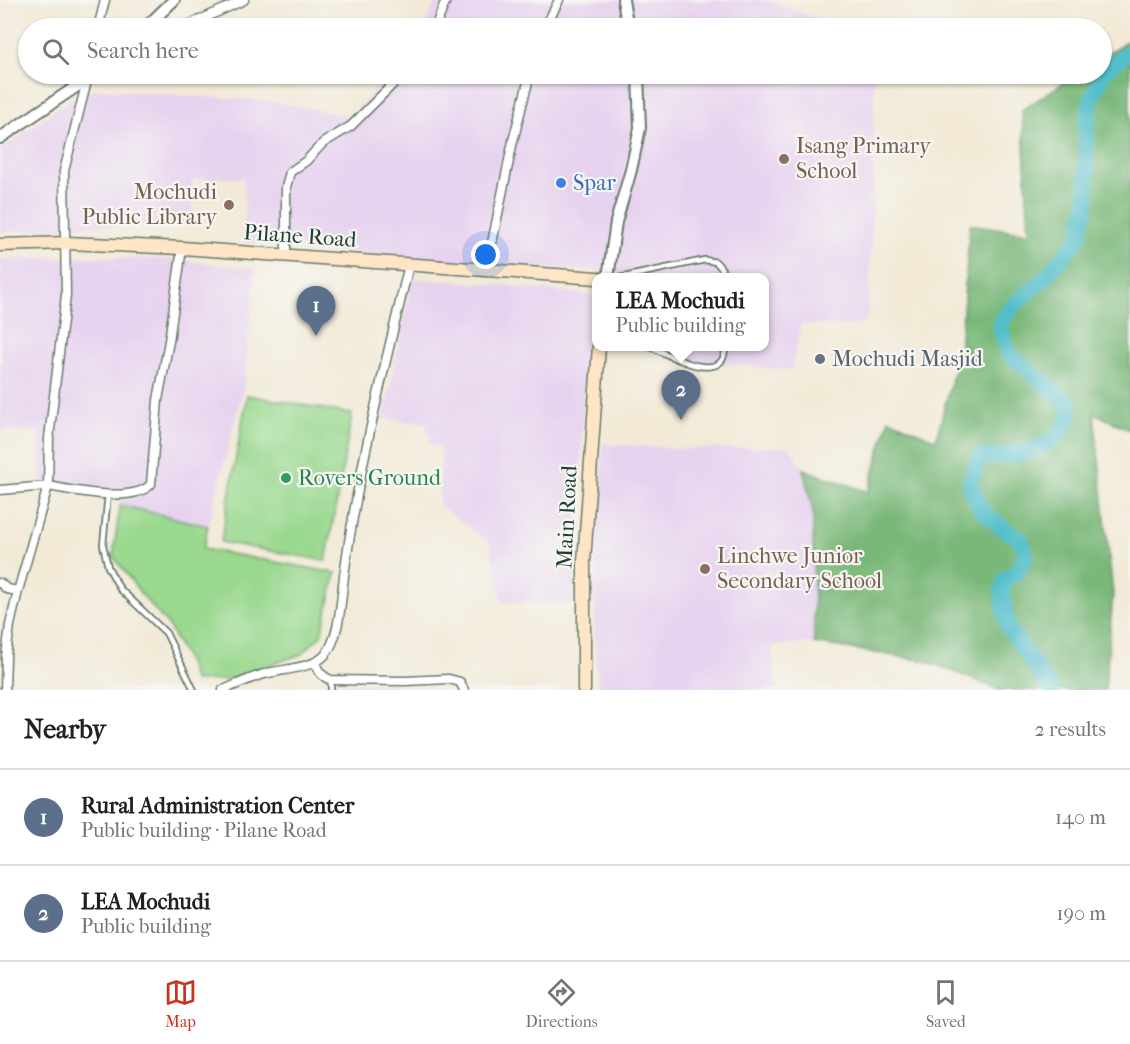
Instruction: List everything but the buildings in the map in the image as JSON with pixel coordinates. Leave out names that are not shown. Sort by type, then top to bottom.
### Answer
[{"type":"main road","name":"Pilane Road","points":[[0,245],[67,243],[182,248],[486,272],[592,278]]},
{"type":"main road","name":"Main Road","points":[[584,690],[584,562],[599,351]]},
{"type":"street","points":[[100,18],[105,0]]},
{"type":"street","points":[[155,18],[174,0]]},
{"type":"street","points":[[204,18],[244,0]]},
{"type":"street","points":[[439,18],[446,0]]},
{"type":"street","points":[[550,18],[559,0]]},
{"type":"street","points":[[623,0],[626,18]]},
{"type":"street","points":[[1,135],[77,84]]},
{"type":"street","points":[[8,687],[6,656],[8,635],[48,486],[49,438],[66,295],[67,243],[64,171],[88,84]]},
{"type":"street","points":[[286,255],[286,187],[290,172],[306,161],[323,143],[351,126],[393,84]]},
{"type":"street","points":[[486,272],[513,141],[527,84]]},
{"type":"street","points":[[609,273],[616,222],[640,128],[638,84]]},
{"type":"street","points":[[0,490],[48,486],[108,495],[135,493],[146,490],[151,484],[158,400],[182,248]]},
{"type":"street","points":[[223,690],[262,675],[315,663],[329,650],[334,636],[348,540],[367,444],[409,265]]},
{"type":"street","points":[[2,587],[18,591]]},
{"type":"street","points":[[315,663],[319,673],[331,680],[449,679],[460,682],[464,690]]},
{"type":"lane","points":[[643,273],[705,260],[716,262],[722,273]]},
{"type":"lane","points":[[660,351],[697,368],[721,363],[725,351]]},
{"type":"lane","points":[[108,495],[104,545],[108,567],[120,589],[166,633],[194,690]]},
{"type":"lane","points":[[331,680],[331,690]]},
{"type":"shaded area","points":[[436,0],[766,0],[815,18],[428,18]]},
{"type":"shaded area","points":[[380,84],[874,84],[873,199],[868,319],[851,326],[801,324],[792,370],[695,361],[675,351],[769,351],[769,273],[614,273],[614,271],[488,265],[245,242],[244,178],[192,179],[193,224],[91,226],[0,232],[0,150],[76,95],[98,89],[269,101],[351,116]]},
{"type":"shaded area","points":[[82,257],[173,259],[255,269],[244,385],[208,526],[120,505],[119,490],[40,482],[39,432],[0,431],[0,363],[2,362],[0,259]]},
{"type":"shaded area","points":[[412,278],[592,296],[592,326],[585,378],[574,603],[502,602],[489,542],[439,505],[441,447],[431,446],[426,423],[383,419]]},
{"type":"shaded area","name":"Linchwe Junior Secondary School","points":[[603,444],[686,449],[790,447],[803,469],[813,511],[814,643],[772,645],[776,690],[598,690],[594,621],[597,517]]},
{"type":"shaded area","points":[[340,684],[396,685],[397,690],[335,690]]},
{"type":"green space","points":[[1130,39],[1130,430],[1094,413],[1113,594],[1105,690],[1000,690],[926,661],[814,643],[813,511],[803,469],[868,492],[889,419],[936,440],[960,348],[970,224],[1029,233],[1022,110],[1062,84],[1112,84],[1112,51]]},
{"type":"green space","name":"Rovers Ground","points":[[247,395],[352,414],[326,561],[221,542]]},
{"type":"green space","points":[[120,505],[208,526],[203,549],[336,573],[321,635],[302,654],[227,680],[194,681],[188,663],[168,625],[113,556]]},
{"type":"waterway","points":[[1112,65],[1130,51]]},
{"type":"waterway","points":[[1052,690],[1007,626],[1002,590],[1006,578],[1018,572],[1026,555],[1021,539],[1004,529],[980,509],[970,484],[979,457],[1004,456],[1040,447],[1060,433],[1068,421],[1070,404],[1007,352],[1000,323],[1015,304],[1046,277],[1079,237],[1087,203],[1086,128],[1091,100],[1098,84]]},
{"type":"place","name":"Isang Primary School","points":[[784,159]]},
{"type":"place","name":"Spar","points":[[561,183]]},
{"type":"place","name":"Mochudi Public Library","points":[[229,205]]},
{"type":"place","name":"Rural Administration Center","points":[[316,336]]},
{"type":"place","name":"Mochudi Masjid","points":[[820,359]]},
{"type":"place","name":"LEA Mochudi","points":[[681,420]]},
{"type":"place","name":"Rovers Ground","points":[[286,478]]},
{"type":"place","name":"Linchwe Junior Secondary School","points":[[705,569]]}]
